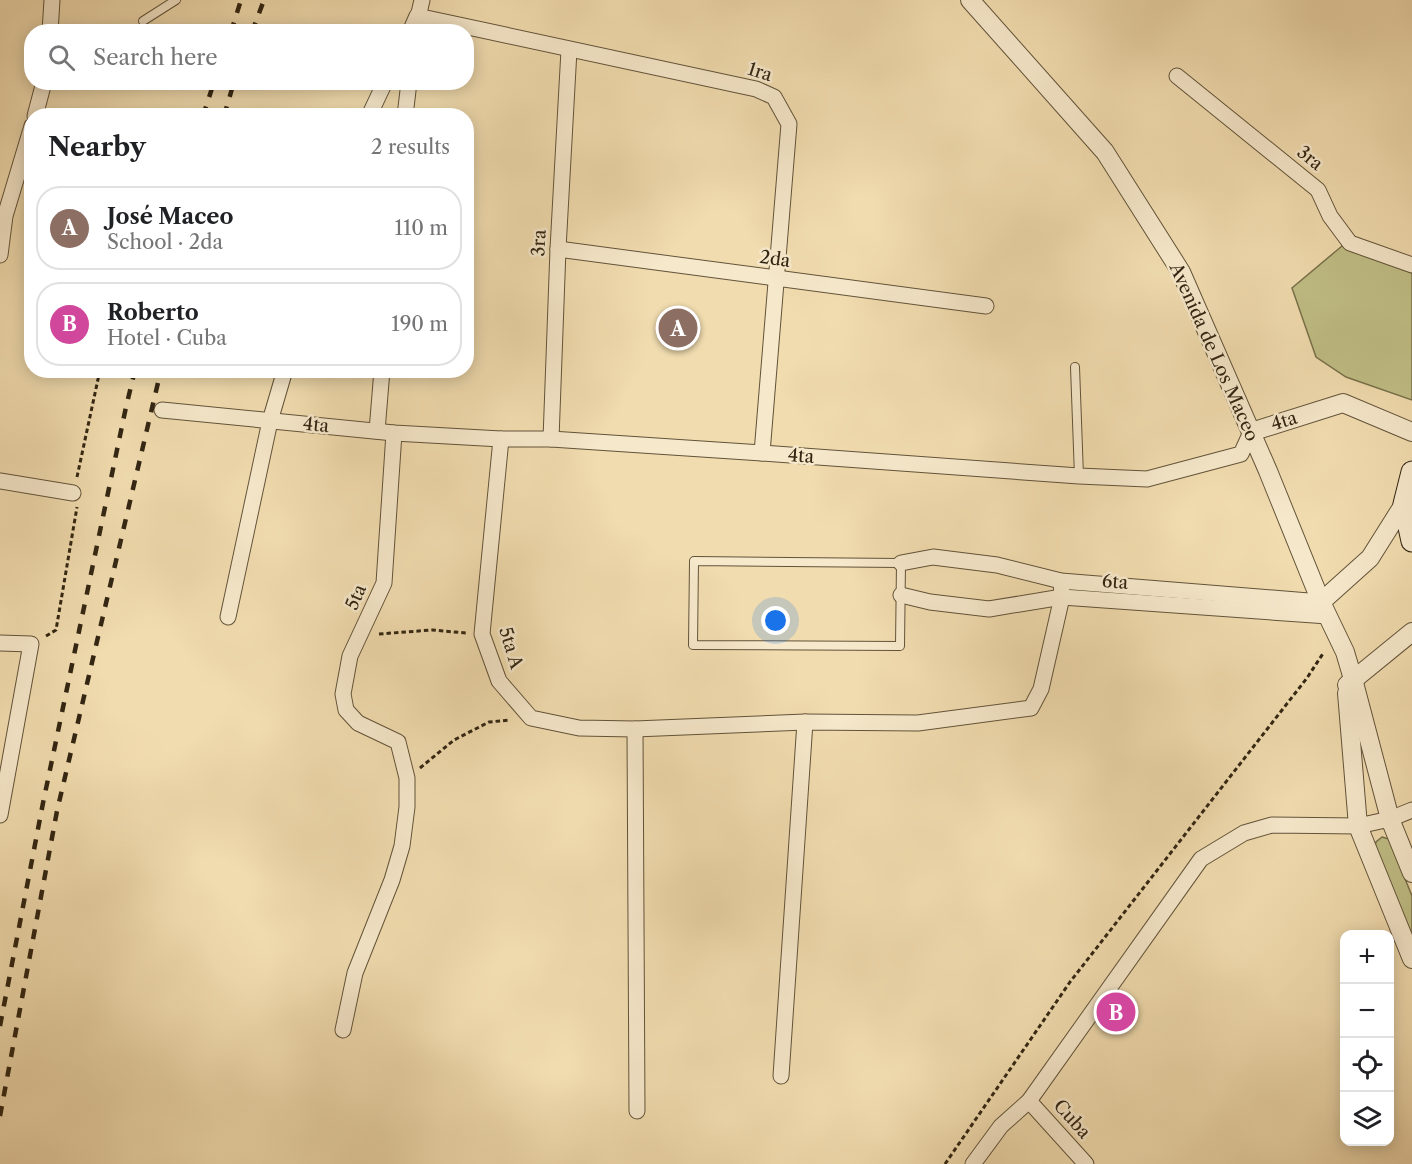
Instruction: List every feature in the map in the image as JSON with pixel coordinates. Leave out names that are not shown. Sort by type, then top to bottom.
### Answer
[{"type":"main road","points":[[1412,472],[1404,504],[1412,541]]},
{"type":"street","points":[[50,24],[52,0]]},
{"type":"street","points":[[416,24],[422,0]]},
{"type":"street","name":"Avenida de Los Maceo","points":[[976,2],[1111,162],[1181,272],[1268,471],[1335,634],[1390,819],[1412,873]]},
{"type":"street","name":"1ra","points":[[474,34],[569,50],[756,89],[774,97],[789,124],[762,453]]},
{"type":"street","name":"3ra","points":[[551,439],[569,50]]},
{"type":"street","name":"3ra","points":[[1177,76],[1318,190],[1330,216],[1350,243],[1412,265]]},
{"type":"street","points":[[36,108],[42,90]]},
{"type":"street","points":[[373,108],[381,90]]},
{"type":"street","points":[[406,108],[408,90]]},
{"type":"street","points":[[0,255],[5,216],[24,153]]},
{"type":"street","name":"2da","points":[[558,249],[986,306]]},
{"type":"street","points":[[228,617],[270,421],[283,378]]},
{"type":"street","points":[[377,431],[381,378]]},
{"type":"street","name":"4ta","points":[[162,410],[394,433],[501,439],[551,439],[1147,479],[1241,454],[1251,432],[1344,403],[1412,432]]},
{"type":"street","name":"5ta","points":[[394,433],[384,582],[350,656],[343,694],[346,710],[358,723],[398,742],[406,778]]},
{"type":"street","name":"5ta A","points":[[501,439],[483,634],[499,681],[531,718]]},
{"type":"street","points":[[0,482],[74,493]]},
{"type":"street","points":[[1324,609],[1370,558],[1404,504]]},
{"type":"street","name":"6ta","points":[[901,563],[933,557],[997,564],[1061,581],[1324,609]]},
{"type":"street","points":[[531,718],[579,728],[635,729],[805,722],[918,723],[1031,708],[1041,689],[1062,597],[1061,581]]},
{"type":"street","name":"6ta","points":[[901,595],[930,602],[989,609],[1062,597],[1324,609]]},
{"type":"street","name":"Avenida de Los Maceo","points":[[1324,609],[1345,652],[1350,682],[1358,826],[1412,959]]},
{"type":"street","points":[[1350,682],[1412,632]]},
{"type":"street","points":[[0,643],[32,644],[0,815]]},
{"type":"street","points":[[1383,654],[1412,647]]},
{"type":"street","points":[[781,1076],[805,722]]},
{"type":"street","points":[[635,729],[637,1111]]},
{"type":"street","points":[[343,1030],[355,973],[392,880],[402,846],[407,807],[406,778]]},
{"type":"street","points":[[973,1164],[1001,1126],[1029,1101],[1201,859],[1244,834],[1272,825],[1358,826],[1390,819],[1412,810]]},
{"type":"street","name":"Cuba","points":[[1029,1101],[1086,1164]]},
{"type":"lane","points":[[143,21],[176,0]]},
{"type":"lane","points":[[1076,367],[1079,476]]},
{"type":"lane","points":[[694,561],[901,563],[900,646],[693,645],[694,561]]},
{"type":"path","points":[[32,644],[56,630],[77,511],[74,493],[98,378]]},
{"type":"path","points":[[360,635],[432,630],[483,634]]},
{"type":"path","points":[[945,1164],[1070,982],[1307,678],[1335,634]]},
{"type":"path","points":[[406,778],[454,740],[489,722],[531,718]]},
{"type":"shaded area","points":[[1342,246],[1412,271],[1412,400],[1346,377],[1316,357],[1292,288]]},
{"type":"shaded area","points":[[1382,837],[1389,839],[1412,896],[1412,942],[1375,847],[1376,842]]},
{"type":"railway","points":[[234,24],[241,0]]},
{"type":"railway","points":[[255,24],[264,0]]},
{"type":"railway","points":[[206,108],[211,90]]},
{"type":"railway","points":[[226,108],[232,90]]},
{"type":"railway","points":[[0,1026],[43,803],[133,378]]},
{"type":"railway","points":[[0,1116],[57,811],[159,378]]},
{"type":"place","name":"José Maceo","points":[[678,328]]},
{"type":"place","name":"Roberto","points":[[1116,1012]]}]
